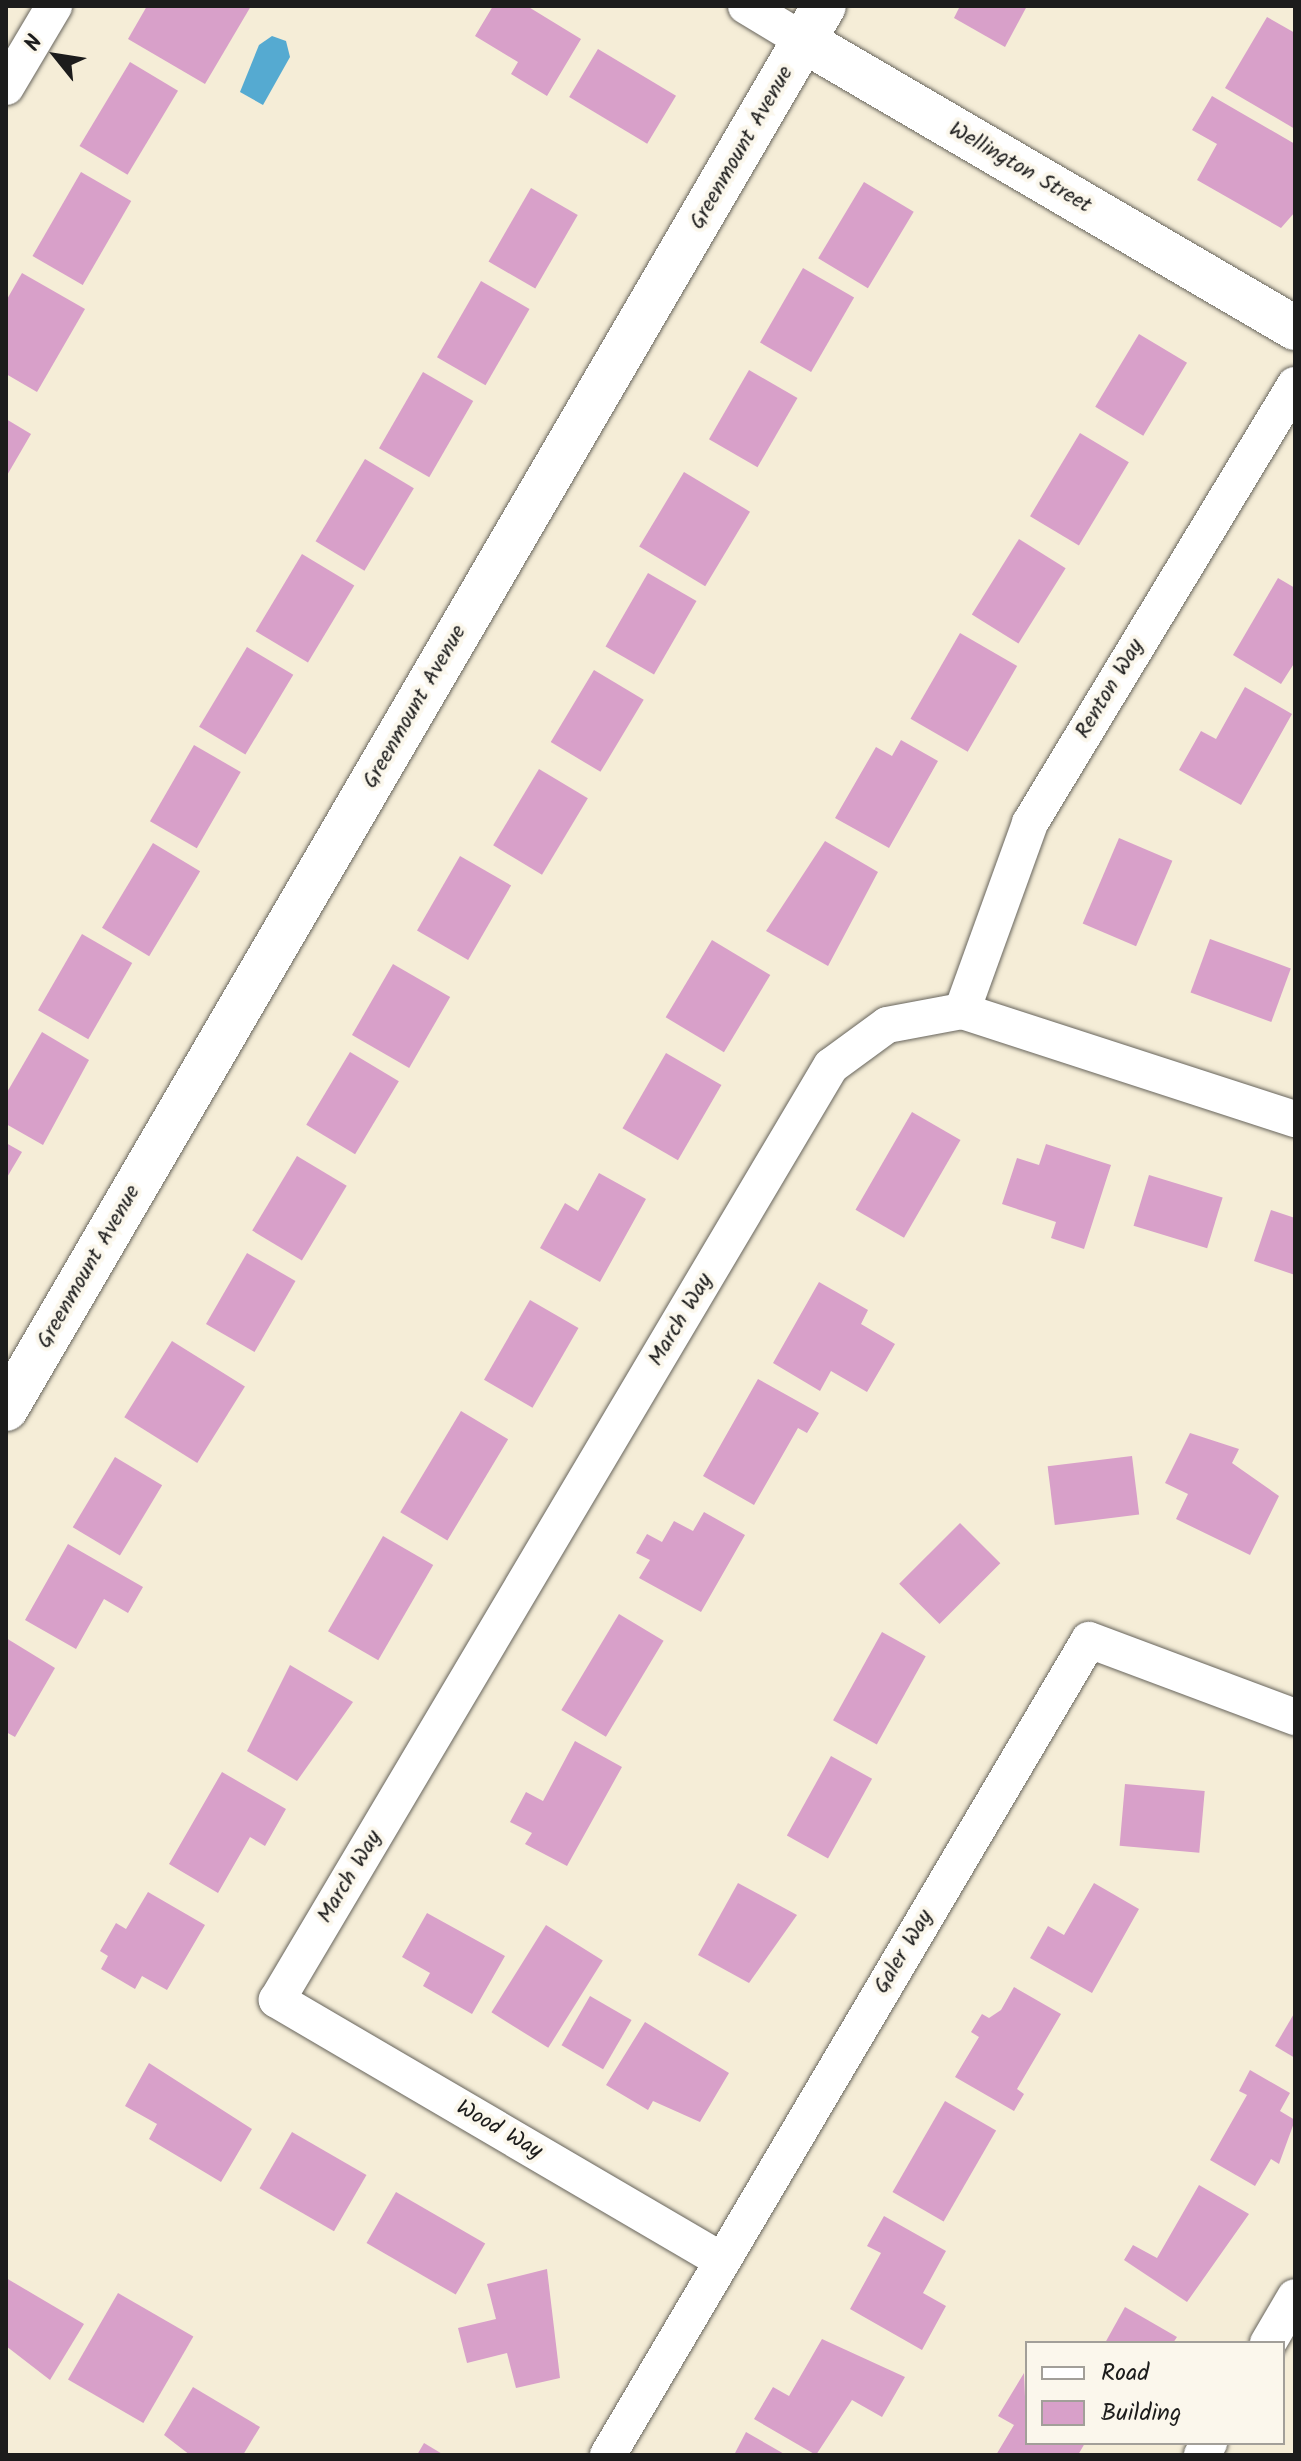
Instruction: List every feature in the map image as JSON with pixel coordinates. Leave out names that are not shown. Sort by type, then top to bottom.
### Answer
[{"type":"street","points":[[6,87],[54,6]]},
{"type":"street","name":"Wellington Street","points":[[746,6],[814,24],[1295,328]]},
{"type":"street","name":"Greenmount Avenue","points":[[6,1409],[814,24]]},
{"type":"street","name":"Renton Way","points":[[962,1011],[1030,823],[1295,385]]},
{"type":"street","name":"March Way","points":[[277,2000],[831,1066],[887,1025],[962,1011],[1295,1119]]},
{"type":"street","name":"Galer Way","points":[[608,2455],[1089,1640],[1295,1717]]},
{"type":"street","name":"Wood Way","points":[[277,2000],[721,2260]]},
{"type":"street","points":[[1269,2341],[1295,2297]]},
{"type":"water","points":[[272,36],[286,41],[290,57],[263,105],[240,92],[259,45]]},
{"type":"building","points":[[147,6],[251,6],[205,84],[128,39]]},
{"type":"building","points":[[493,6],[527,6],[581,39],[547,96],[511,74],[518,62],[475,36]]},
{"type":"building","points":[[960,6],[1027,6],[1005,47],[954,18]]},
{"type":"building","points":[[1267,17],[1295,33],[1295,129],[1225,88]]},
{"type":"building","points":[[598,49],[676,96],[647,144],[569,97]]},
{"type":"building","points":[[130,62],[178,91],[128,175],[80,146]]},
{"type":"building","points":[[1212,96],[1295,144],[1295,212],[1281,228],[1197,180],[1217,144],[1192,130]]},
{"type":"building","points":[[81,172],[131,201],[83,285],[33,256]]},
{"type":"building","points":[[864,182],[914,212],[868,288],[818,258]]},
{"type":"building","points":[[531,188],[578,215],[535,289],[489,262]]},
{"type":"building","points":[[803,268],[854,298],[811,372],[760,342]]},
{"type":"building","points":[[22,273],[85,309],[37,392],[6,374],[6,301]]},
{"type":"building","points":[[481,281],[529,309],[485,385],[437,357]]},
{"type":"building","points":[[1139,334],[1187,363],[1143,436],[1095,407]]},
{"type":"building","points":[[749,370],[797,398],[757,467],[709,439]]},
{"type":"building","points":[[423,372],[473,401],[429,477],[379,448]]},
{"type":"building","points":[[6,419],[31,434],[6,477]]},
{"type":"building","points":[[1080,433],[1129,462],[1079,546],[1030,516]]},
{"type":"building","points":[[365,459],[414,488],[364,571],[316,541]]},
{"type":"building","points":[[684,472],[750,512],[705,586],[639,547]]},
{"type":"building","points":[[1019,539],[1066,568],[1018,644],[972,614]]},
{"type":"building","points":[[302,554],[354,585],[308,663],[256,631]]},
{"type":"building","points":[[648,573],[696,601],[654,675],[606,647]]},
{"type":"building","points":[[1278,578],[1295,588],[1295,662],[1281,684],[1233,655]]},
{"type":"building","points":[[960,633],[1017,666],[968,752],[910,719]]},
{"type":"building","points":[[247,647],[293,675],[245,755],[199,727]]},
{"type":"building","points":[[594,670],[644,700],[600,772],[551,742]]},
{"type":"building","points":[[1245,687],[1292,714],[1241,805],[1179,770],[1201,731],[1216,739]]},
{"type":"building","points":[[901,740],[938,761],[889,848],[835,818],[876,747],[892,756]]},
{"type":"building","points":[[194,745],[241,772],[197,848],[150,821]]},
{"type":"building","points":[[539,769],[588,798],[542,875],[493,845]]},
{"type":"building","points":[[1119,838],[1172,861],[1136,946],[1083,924]]},
{"type":"building","points":[[825,841],[878,872],[828,966],[766,931]]},
{"type":"building","points":[[153,843],[200,871],[149,956],[102,928]]},
{"type":"building","points":[[460,856],[511,885],[468,960],[417,930]]},
{"type":"building","points":[[82,934],[132,963],[88,1039],[38,1010]]},
{"type":"building","points":[[1210,939],[1291,968],[1271,1022],[1191,993]]},
{"type":"building","points":[[712,940],[770,975],[724,1052],[666,1017]]},
{"type":"building","points":[[393,964],[450,997],[409,1068],[352,1035]]},
{"type":"building","points":[[42,1032],[89,1060],[43,1145],[6,1124],[6,1094]]},
{"type":"building","points":[[350,1052],[399,1081],[355,1154],[306,1125]]},
{"type":"building","points":[[666,1053],[721,1085],[678,1160],[622,1128]]},
{"type":"building","points":[[912,1112],[960,1140],[904,1238],[856,1210]]},
{"type":"building","points":[[6,1143],[22,1152],[6,1179]]},
{"type":"building","points":[[1046,1144],[1111,1165],[1084,1249],[1051,1238],[1056,1222],[1002,1204],[1017,1158],[1039,1165]]},
{"type":"building","points":[[297,1156],[347,1186],[302,1260],[252,1231]]},
{"type":"building","points":[[599,1173],[646,1199],[600,1282],[540,1248],[565,1203],[578,1211]]},
{"type":"building","points":[[1149,1175],[1223,1198],[1207,1248],[1134,1226]]},
{"type":"building","points":[[1271,1210],[1295,1218],[1295,1275],[1254,1261]]},
{"type":"building","points":[[247,1253],[295,1281],[254,1352],[206,1324]]},
{"type":"building","points":[[819,1282],[868,1310],[861,1324],[895,1344],[867,1392],[831,1371],[820,1391],[773,1363]]},
{"type":"building","points":[[530,1300],[578,1328],[532,1408],[484,1380]]},
{"type":"building","points":[[172,1341],[245,1387],[197,1463],[124,1417]]},
{"type":"building","points":[[758,1379],[819,1413],[807,1433],[798,1428],[754,1505],[703,1476]]},
{"type":"building","points":[[461,1411],[508,1439],[447,1540],[400,1512]]},
{"type":"building","points":[[1190,1433],[1239,1449],[1232,1463],[1279,1496],[1250,1555],[1176,1519],[1188,1494],[1165,1483]]},
{"type":"building","points":[[1132,1456],[1139,1515],[1055,1525],[1048,1466]]},
{"type":"building","points":[[115,1457],[162,1485],[120,1556],[73,1527]]},
{"type":"building","points":[[704,1512],[745,1535],[701,1612],[639,1578],[650,1560],[636,1553],[647,1534],[662,1542],[674,1521],[693,1531]]},
{"type":"building","points":[[960,1523],[1000,1563],[939,1624],[899,1584]]},
{"type":"building","points":[[383,1536],[433,1565],[378,1660],[328,1631]]},
{"type":"building","points":[[68,1544],[143,1587],[128,1613],[104,1599],[76,1649],[25,1620]]},
{"type":"building","points":[[619,1614],[664,1641],[606,1737],[561,1710]]},
{"type":"building","points":[[882,1632],[926,1656],[877,1745],[833,1720]]},
{"type":"building","points":[[6,1638],[55,1668],[15,1737],[6,1732]]},
{"type":"building","points":[[290,1665],[353,1702],[297,1781],[247,1751]]},
{"type":"building","points":[[575,1741],[622,1767],[567,1866],[525,1844],[532,1833],[510,1822],[526,1792],[543,1801]]},
{"type":"building","points":[[831,1756],[872,1779],[828,1858],[787,1836]]},
{"type":"building","points":[[222,1772],[286,1809],[265,1846],[250,1837],[218,1893],[169,1864]]},
{"type":"building","points":[[1125,1784],[1205,1791],[1199,1853],[1120,1846]]},
{"type":"building","points":[[738,1883],[797,1915],[749,1983],[698,1955]]},
{"type":"building","points":[[1094,1883],[1139,1909],[1092,1993],[1030,1958],[1048,1926],[1064,1935]]},
{"type":"building","points":[[148,1892],[205,1925],[167,1990],[142,1976],[135,1989],[101,1969],[108,1956],[100,1951],[116,1923],[126,1929]]},
{"type":"building","points":[[427,1913],[505,1956],[472,2014],[423,1986],[430,1973],[402,1957]]},
{"type":"building","points":[[546,1925],[603,1961],[548,2048],[491,2012]]},
{"type":"building","points":[[1014,1987],[1061,2014],[1017,2089],[1024,2094],[1014,2111],[955,2077],[979,2037],[971,2032],[982,2014],[989,2018],[1001,2010]]},
{"type":"building","points":[[590,1996],[632,2020],[603,2069],[562,2045]]},
{"type":"building","points":[[1295,2012],[1295,2058],[1275,2046]]},
{"type":"building","points":[[645,2022],[729,2073],[700,2122],[653,2101],[648,2110],[606,2085]]},
{"type":"building","points":[[149,2063],[252,2129],[221,2182],[149,2139],[157,2124],[125,2106]]},
{"type":"building","points":[[1250,2070],[1290,2093],[1280,2111],[1295,2120],[1279,2164],[1271,2159],[1255,2186],[1210,2160],[1247,2095],[1239,2091]]},
{"type":"building","points":[[945,2101],[996,2130],[944,2221],[892,2192]]},
{"type":"building","points":[[292,2132],[366,2175],[334,2231],[260,2188]]},
{"type":"building","points":[[1199,2185],[1249,2214],[1187,2302],[1124,2260],[1133,2245],[1157,2258]]},
{"type":"building","points":[[396,2192],[485,2244],[456,2295],[366,2243]]},
{"type":"building","points":[[884,2216],[946,2251],[923,2293],[946,2306],[922,2350],[850,2309],[881,2253],[867,2246]]},
{"type":"building","points":[[547,2269],[560,2378],[516,2388],[507,2353],[467,2363],[458,2328],[496,2319],[487,2284]]},
{"type":"building","points":[[6,2278],[84,2324],[50,2380],[6,2346]]},
{"type":"building","points":[[118,2293],[193,2336],[143,2423],[68,2380]]},
{"type":"building","points":[[1125,2307],[1177,2337],[1174,2341],[1106,2341]]},
{"type":"building","points":[[822,2339],[905,2377],[882,2417],[852,2400],[816,2455],[754,2419],[773,2387],[789,2396]]},
{"type":"building","points":[[1024,2373],[1025,2445],[1084,2445],[1078,2455],[996,2455],[1014,2425],[998,2416]]},
{"type":"building","points":[[193,2387],[260,2427],[243,2455],[190,2455],[164,2435]]},
{"type":"building","points":[[746,2432],[786,2455],[734,2455]]},
{"type":"building","points":[[424,2443],[444,2455],[417,2455]]}]
